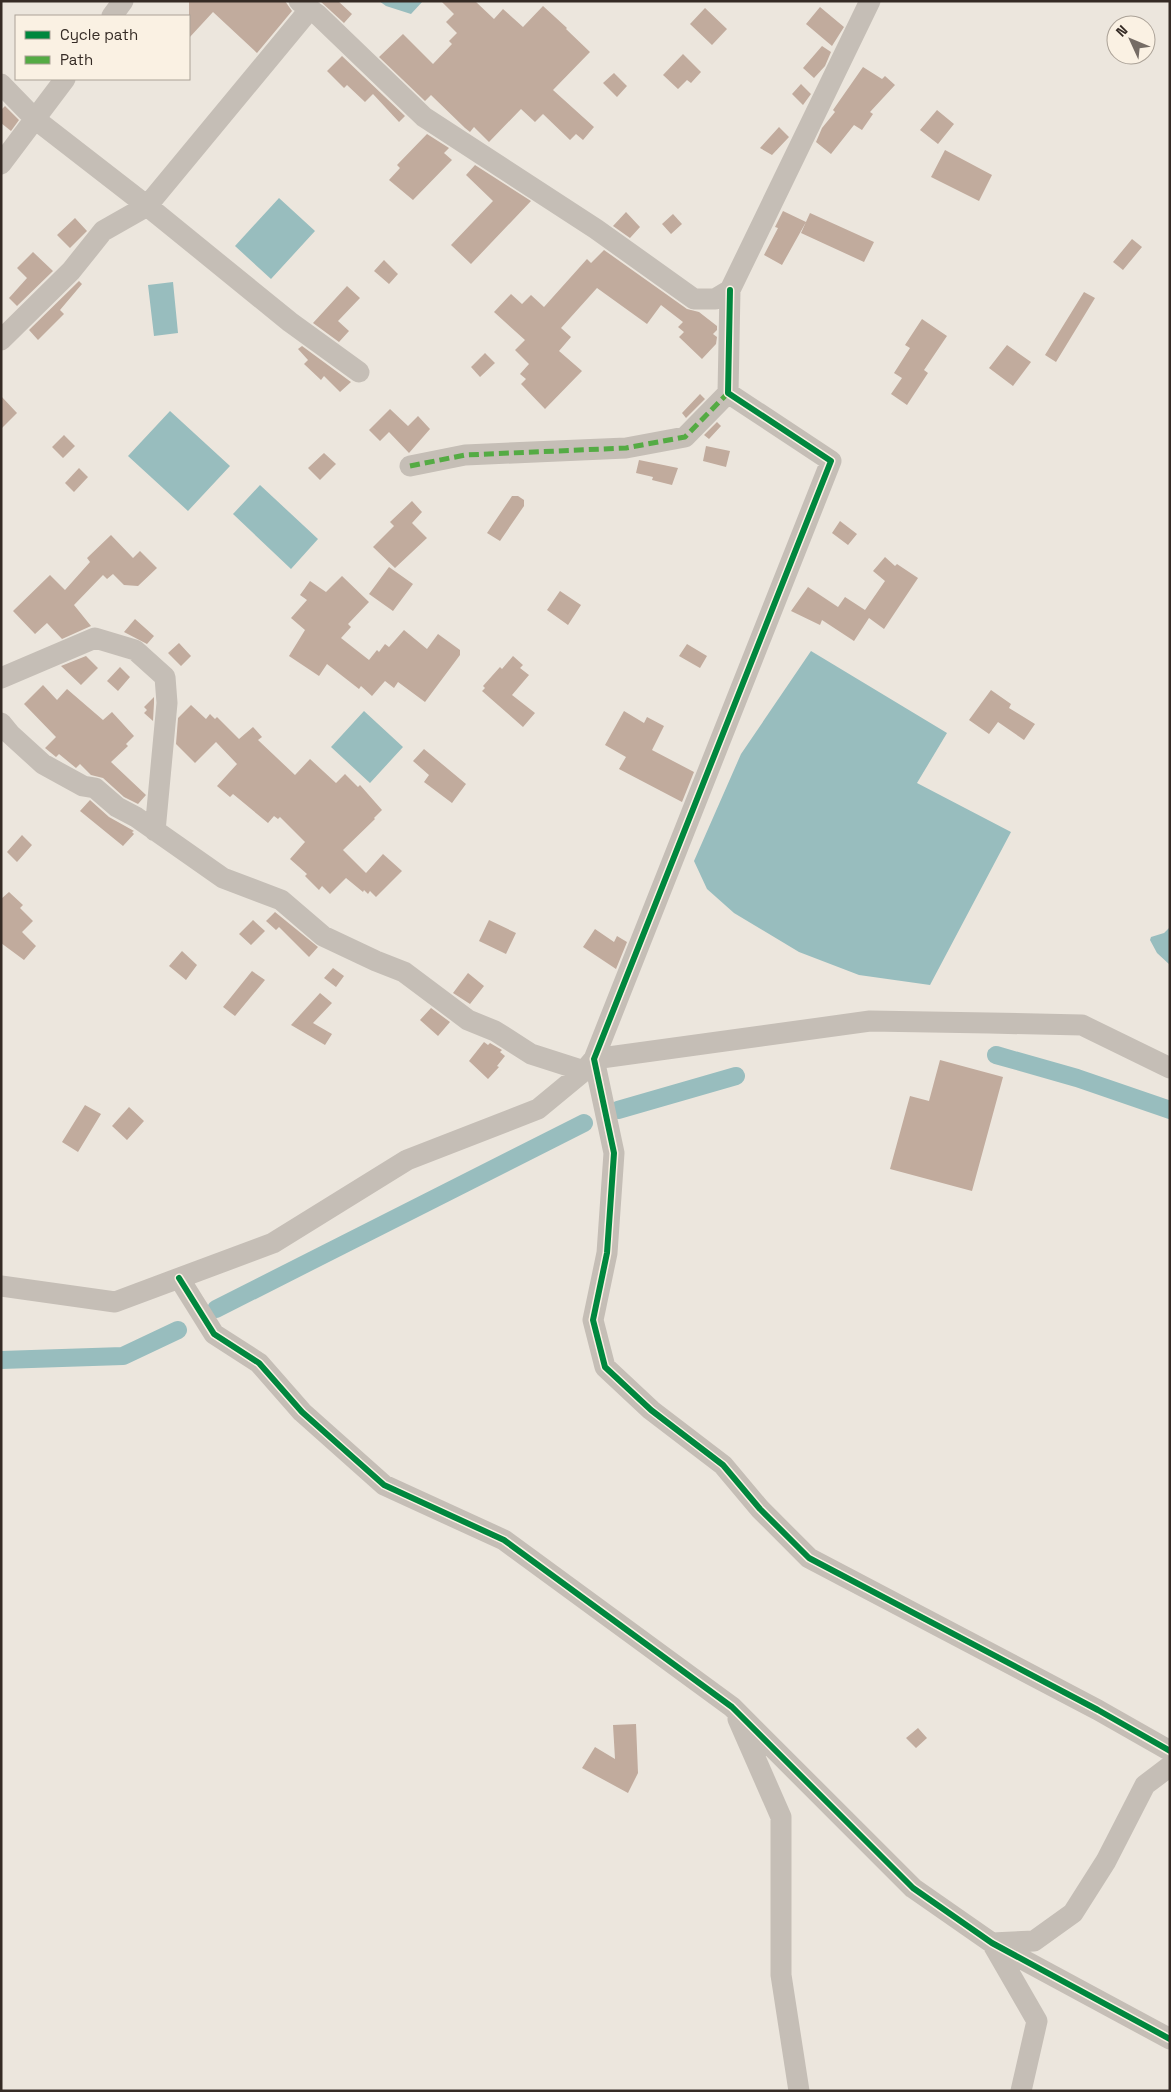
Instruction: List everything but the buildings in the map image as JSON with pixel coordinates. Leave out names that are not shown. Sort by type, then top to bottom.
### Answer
[{"type":"street","points":[[113,15],[123,1]]},
{"type":"street","points":[[410,466],[465,455],[626,448],[685,437],[728,393],[730,290],[870,1]]},
{"type":"street","points":[[1,340],[71,271],[103,231],[147,206],[304,5],[424,116],[596,229],[694,299],[714,299],[730,290]]},
{"type":"street","points":[[1,164],[64,80]]},
{"type":"street","points":[[1,84],[35,119],[147,206],[290,322],[359,372]]},
{"type":"street","points":[[1,1286],[115,1302],[179,1278],[272,1243],[406,1160],[538,1109],[589,1065],[831,461],[728,393]]},
{"type":"street","points":[[1,678],[95,638],[135,650],[166,677],[167,703],[155,831]]},
{"type":"street","points":[[1,723],[42,764],[82,786],[95,788],[117,807],[136,817],[223,878],[281,900],[323,936],[376,962],[404,972],[468,1020],[495,1031],[531,1054],[589,1065],[870,1021],[1082,1025],[1170,1068]]},
{"type":"street","points":[[589,1065],[614,1153],[607,1253],[593,1320],[605,1367],[651,1410],[723,1465],[760,1509],[809,1558],[1098,1710],[1170,1750]]},
{"type":"street","points":[[179,1278],[214,1334],[259,1363],[302,1412],[384,1484],[504,1540],[732,1707],[913,1888],[992,1943],[1170,2040]]},
{"type":"street","points":[[732,1707],[782,1818],[781,1975],[799,2091]]},
{"type":"street","points":[[992,1943],[1034,1941],[1073,1913],[1106,1861],[1145,1785],[1170,1766]]},
{"type":"street","points":[[992,1943],[1037,2021],[1020,2091]]},
{"type":"water","points":[[379,1],[423,1],[411,14],[386,6]]},
{"type":"water","points":[[279,198],[315,231],[271,279],[235,246]]},
{"type":"water","points":[[173,282],[178,333],[154,336],[148,285]]},
{"type":"water","points":[[170,411],[230,466],[188,511],[128,456]]},
{"type":"water","points":[[260,485],[318,539],[291,569],[233,514]]},
{"type":"water","points":[[811,651],[947,733],[917,783],[1011,832],[930,985],[859,975],[799,952],[734,913],[707,889],[694,861],[741,754]]},
{"type":"water","points":[[364,711],[403,747],[370,783],[331,747]]},
{"type":"water","points":[[1170,927],[1170,965],[1157,953],[1150,940],[1151,937],[1164,933]]},
{"type":"waterway","points":[[996,1055],[1077,1078],[1170,1110]]},
{"type":"waterway","points":[[618,1110],[736,1076]]},
{"type":"waterway","points":[[216,1309],[584,1123]]},
{"type":"waterway","points":[[1,1360],[123,1356],[178,1330]]},
{"type":"marked path","points":[[410,466],[465,455],[626,448],[685,437],[728,393]]},
{"type":"cycle path","points":[[730,290],[728,393],[831,461],[594,1059],[614,1153],[607,1253],[593,1320],[605,1367],[651,1410],[723,1465],[760,1509],[809,1558],[1098,1710],[1170,1751]]},
{"type":"cycle path","points":[[179,1278],[214,1334],[259,1363],[302,1412],[384,1485],[504,1540],[732,1707],[913,1888],[992,1943],[1170,2039]]}]
